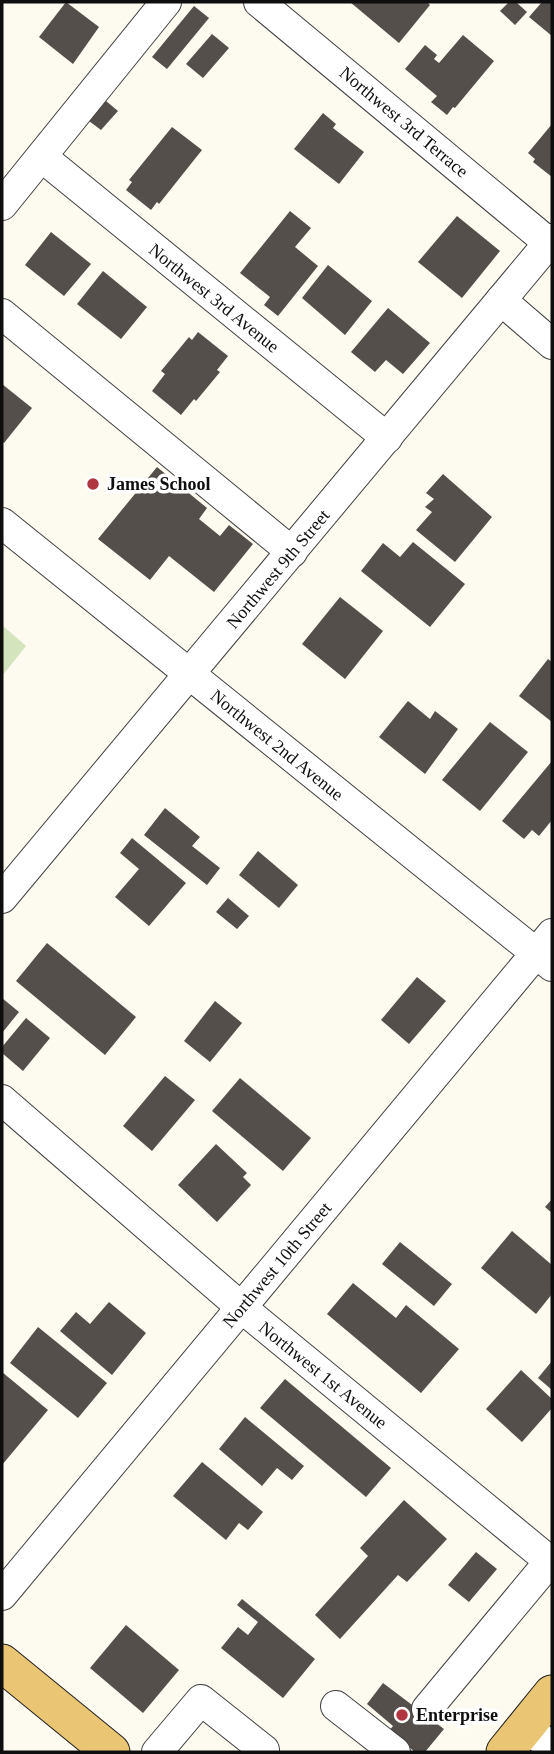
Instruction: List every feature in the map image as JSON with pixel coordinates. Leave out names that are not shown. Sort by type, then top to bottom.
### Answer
[{"type":"main road","points":[[2,1663],[111,1752]]},
{"type":"main road","points":[[528,1742],[552,1694]]},
{"type":"street","points":[[2,205],[166,2]]},
{"type":"street","name":"Northwest 3rd Terrace","points":[[259,2],[551,241]]},
{"type":"street","name":"Northwest 3rd Avenue","points":[[42,157],[387,438]]},
{"type":"street","name":"Northwest 9th Street","points":[[2,898],[551,241]]},
{"type":"street","points":[[501,300],[552,344]]},
{"type":"street","points":[[2,314],[292,552]]},
{"type":"street","name":"Northwest 2nd Avenue","points":[[2,523],[190,675],[547,951]]},
{"type":"street","name":"Northwest 10th Street","points":[[2,1595],[242,1308],[547,951]]},
{"type":"street","name":"Northwest 1st Avenue","points":[[2,1100],[242,1308],[551,1562]]},
{"type":"street","points":[[427,1709],[551,1562]]},
{"type":"street","points":[[157,1752],[201,1700],[264,1750]]},
{"type":"street","points":[[336,1706],[392,1751]]},
{"type":"green space","points":[[2,625],[26,646],[2,676]]},
{"type":"building","points":[[66,2],[99,27],[73,64],[39,37]]},
{"type":"building","points":[[350,2],[427,2],[430,5],[399,43]]},
{"type":"building","points":[[509,2],[516,2],[527,12],[515,25],[500,11]]},
{"type":"building","points":[[542,2],[552,2],[552,36],[529,17]]},
{"type":"building","points":[[194,6],[209,18],[167,69],[152,57]]},
{"type":"building","points":[[212,34],[229,48],[203,78],[186,64]]},
{"type":"building","points":[[463,35],[494,61],[447,115],[431,102],[437,96],[405,69],[425,45],[437,55],[434,59],[439,63]]},
{"type":"building","points":[[106,101],[118,111],[101,130],[89,121]]},
{"type":"building","points":[[323,113],[336,124],[333,128],[364,152],[339,184],[294,149]]},
{"type":"building","points":[[552,124],[552,177],[533,162],[535,159],[528,153]]},
{"type":"building","points":[[172,127],[202,150],[159,204],[157,202],[151,210],[126,190],[132,182],[129,180]]},
{"type":"building","points":[[290,211],[311,228],[295,247],[318,266],[278,316],[264,305],[270,297],[240,273]]},
{"type":"building","points":[[457,216],[500,251],[462,298],[418,262]]},
{"type":"building","points":[[51,232],[91,264],[64,296],[25,265]]},
{"type":"building","points":[[328,265],[372,301],[345,335],[302,298]]},
{"type":"building","points":[[103,271],[147,307],[121,339],[77,304]]},
{"type":"building","points":[[388,308],[430,343],[403,374],[386,360],[375,372],[351,352]]},
{"type":"building","points":[[198,332],[228,356],[217,370],[220,372],[181,415],[152,391],[165,374],[161,371],[189,337],[192,340]]},
{"type":"building","points":[[2,384],[32,408],[4,443],[2,441]]},
{"type":"building","points":[[157,467],[207,508],[199,519],[220,536],[229,525],[253,544],[214,592],[169,556],[150,580],[98,539]]},
{"type":"building","points":[[443,474],[492,517],[455,562],[416,530],[432,512],[425,507],[434,499],[426,493]]},
{"type":"building","points":[[413,542],[465,584],[430,627],[361,571],[383,543],[400,557]]},
{"type":"building","points":[[340,597],[383,631],[345,679],[302,644]]},
{"type":"building","points":[[548,659],[552,662],[552,722],[519,696]]},
{"type":"building","points":[[408,701],[430,719],[435,711],[458,729],[425,774],[379,737]]},
{"type":"building","points":[[490,722],[528,752],[480,811],[442,780]]},
{"type":"building","points":[[552,761],[552,820],[539,836],[532,830],[524,839],[502,821]]},
{"type":"building","points":[[165,808],[200,837],[192,846],[220,868],[207,885],[144,835]]},
{"type":"building","points":[[132,838],[186,883],[149,926],[115,897],[139,869],[120,853]]},
{"type":"building","points":[[258,851],[298,885],[279,908],[239,875]]},
{"type":"building","points":[[228,898],[249,916],[237,929],[216,912]]},
{"type":"building","points":[[47,943],[136,1017],[105,1055],[16,981]]},
{"type":"building","points":[[417,977],[446,1001],[409,1044],[381,1020]]},
{"type":"building","points":[[2,998],[19,1012],[2,1033]]},
{"type":"building","points":[[215,1001],[242,1023],[210,1062],[184,1041]]},
{"type":"building","points":[[26,1018],[50,1038],[23,1071],[2,1053],[2,1047]]},
{"type":"building","points":[[165,1076],[195,1100],[152,1151],[123,1126]]},
{"type":"building","points":[[240,1078],[311,1138],[283,1171],[212,1111]]},
{"type":"building","points":[[216,1144],[247,1173],[243,1177],[251,1185],[217,1222],[178,1185]]},
{"type":"building","points":[[552,1199],[552,1213],[545,1207]]},
{"type":"building","points":[[512,1231],[552,1265],[552,1294],[536,1314],[481,1268]]},
{"type":"building","points":[[400,1242],[452,1284],[434,1306],[382,1264]]},
{"type":"building","points":[[353,1283],[396,1318],[406,1305],[459,1349],[421,1393],[327,1314]]},
{"type":"building","points":[[109,1302],[146,1333],[112,1375],[60,1331],[76,1312],[90,1324]]},
{"type":"building","points":[[38,1327],[107,1383],[78,1418],[10,1363]]},
{"type":"building","points":[[552,1361],[552,1390],[538,1378]]},
{"type":"building","points":[[521,1370],[552,1399],[552,1408],[522,1442],[486,1409]]},
{"type":"building","points":[[2,1372],[48,1410],[2,1465]]},
{"type":"building","points":[[285,1379],[391,1468],[366,1497],[260,1408]]},
{"type":"building","points":[[245,1417],[304,1466],[292,1480],[277,1468],[262,1486],[219,1449]]},
{"type":"building","points":[[202,1462],[263,1512],[248,1530],[239,1523],[226,1540],[173,1496]]},
{"type":"building","points":[[404,1500],[447,1539],[407,1582],[398,1575],[340,1639],[315,1615],[368,1556],[360,1548]]},
{"type":"building","points":[[476,1552],[497,1569],[469,1602],[448,1585]]},
{"type":"building","points":[[242,1599],[315,1659],[283,1698],[221,1648],[238,1627],[248,1635],[258,1622],[237,1605]]},
{"type":"building","points":[[126,1625],[179,1670],[143,1713],[90,1668]]},
{"type":"building","name":"Enterprise","points":[[383,1683],[444,1729],[425,1752],[415,1752],[389,1731],[393,1726],[367,1704]]},
{"type":"place","name":"James School","points":[[93,484]]},
{"type":"place","name":"Enterprise","points":[[402,1715]]}]
